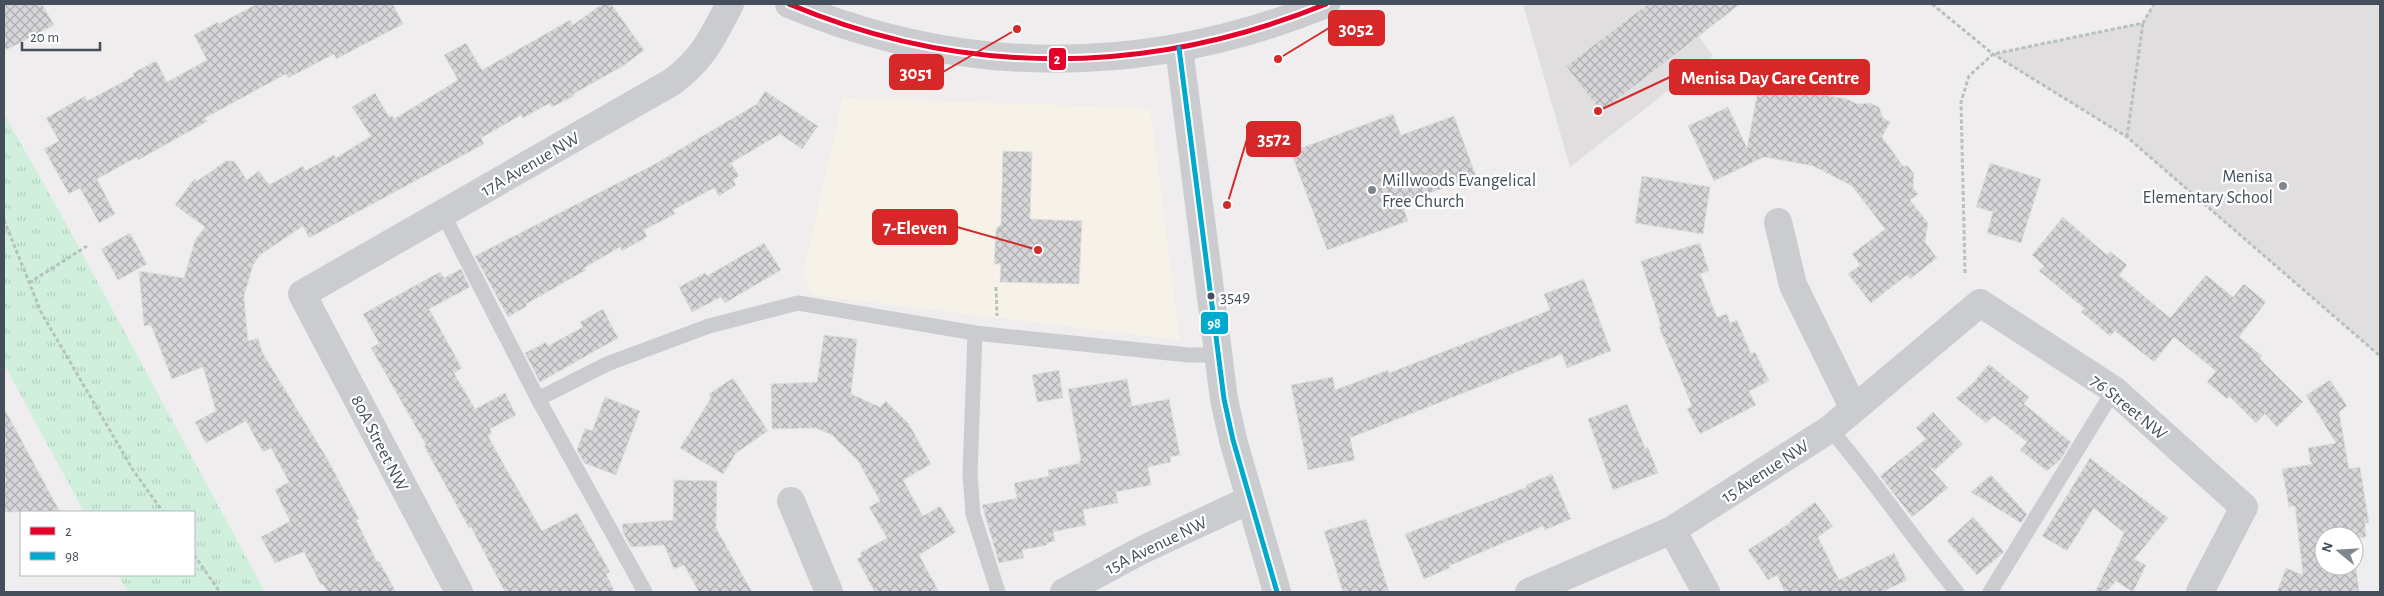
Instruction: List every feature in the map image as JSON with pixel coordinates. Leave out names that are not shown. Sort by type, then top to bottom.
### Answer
[{"type":"street","name":"17A Avenue NW","points":[[302,294],[672,82],[698,61],[730,4]]},
{"type":"street","points":[[789,4],[865,32],[970,54],[1070,59],[1179,48],[1214,41],[1255,30],[1326,4]]},
{"type":"street","points":[[1179,48],[1217,355],[1233,440],[1277,592]]},
{"type":"street","points":[[1778,222],[1792,285],[1854,407]]},
{"type":"street","name":"80A Street NW","points":[[302,294],[458,592]]},
{"type":"street","name":"15 Avenue NW","points":[[1529,592],[1672,530],[1830,429],[1980,303]]},
{"type":"street","name":"76 Street NW","points":[[1980,303],[2114,390],[2244,507],[2200,592]]},
{"type":"street","name":"15A Avenue NW","points":[[1064,592],[1142,550],[1249,500]]},
{"type":"street","points":[[791,501],[829,592]]},
{"type":"street","points":[[1672,530],[1706,592]]},
{"type":"lane","points":[[443,214],[538,399],[645,592]]},
{"type":"lane","points":[[538,399],[607,364],[709,326],[798,303],[975,332],[1189,355],[1217,355]]},
{"type":"lane","points":[[975,332],[970,474],[972,514],[998,592]]},
{"type":"lane","points":[[1990,592],[2114,390]]},
{"type":"lane","points":[[1830,429],[1855,458],[1919,545],[1957,592]]},
{"type":"path","points":[[1932,4],[1992,54],[2127,137],[2380,356]]},
{"type":"path","points":[[2127,137],[2143,23],[2154,4]]},
{"type":"path","points":[[1966,273],[1962,102],[1969,76],[1992,54],[2143,23]]},
{"type":"path","points":[[4,220],[41,312],[128,462],[162,511]]},
{"type":"path","points":[[29,283],[87,246]]},
{"type":"path","points":[[996,287],[997,319]]},
{"type":"path","points":[[195,556],[220,592]]},
{"type":"shaded area","points":[[1523,4],[1675,4],[1713,56],[1570,167]]},
{"type":"shaded area","name":"Menisa Elementary School","points":[[2154,4],[2380,4],[2380,356],[2127,137],[1993,54],[2142,23]]},
{"type":"shaded area","points":[[843,98],[1150,108],[1180,340],[812,295],[803,273]]},
{"type":"green space","points":[[4,114],[64,220],[265,592],[128,592],[119,576],[195,576],[195,511],[83,511],[4,364]]},
{"type":"building","points":[[4,4],[42,4],[54,25],[4,51]]},
{"type":"building","points":[[257,4],[393,4],[403,24],[336,59],[334,54],[288,78],[286,74],[203,119],[208,121],[138,160],[137,157],[97,179],[115,214],[99,223],[80,188],[69,194],[44,149],[59,141],[46,118],[85,96],[87,101],[134,76],[133,73],[156,61],[167,82],[207,60],[194,35]]},
{"type":"building","points":[[602,4],[611,4],[644,50],[623,66],[573,94],[574,96],[552,107],[550,103],[523,118],[521,115],[481,138],[484,144],[309,238],[303,226],[260,255],[253,265],[244,296],[248,341],[258,338],[262,352],[328,460],[359,519],[356,520],[377,562],[379,561],[396,592],[327,592],[323,584],[321,585],[304,552],[275,563],[261,537],[290,521],[275,490],[289,482],[271,448],[263,452],[246,421],[206,443],[195,422],[216,411],[203,367],[172,379],[151,325],[144,326],[139,271],[184,278],[195,240],[205,227],[175,205],[194,179],[197,181],[226,161],[234,161],[247,180],[259,171],[269,185],[303,166],[305,171],[334,155],[336,158],[371,136],[352,107],[375,93],[389,117],[392,115],[394,119],[458,80],[444,55],[466,43],[482,70],[570,20],[573,25]]},
{"type":"building","points":[[1648,4],[1740,4],[1601,112],[1566,66]]},
{"type":"building","points":[[1762,69],[1790,74],[1787,88],[1847,99],[1857,104],[1870,103],[1879,107],[1883,118],[1890,122],[1882,137],[1903,166],[1908,166],[1914,174],[1913,188],[1918,194],[1910,200],[1928,223],[1925,242],[1937,258],[1910,279],[1907,275],[1871,303],[1848,274],[1860,265],[1852,254],[1885,229],[1852,186],[1813,166],[1764,157],[1714,181],[1688,126],[1728,107],[1747,148]]},
{"type":"building","points":[[765,91],[818,126],[802,149],[780,134],[731,163],[739,176],[733,180],[736,185],[719,196],[714,188],[673,210],[675,214],[644,230],[647,237],[622,251],[620,247],[508,317],[475,256],[655,164],[757,104]]},
{"type":"building","name":"Millwoods Evangelical Free Church","points":[[1393,114],[1401,135],[1454,116],[1476,176],[1402,203],[1408,221],[1327,250],[1291,152]]},
{"type":"building","points":[[1003,151],[1032,152],[1030,219],[1082,221],[1079,284],[1000,282],[1001,264],[994,264],[996,229],[1001,224]]},
{"type":"building","points":[[1990,163],[2041,179],[2021,243],[1987,233],[1993,212],[1976,207]]},
{"type":"building","points":[[1642,176],[1710,187],[1703,234],[1635,223]]},
{"type":"building","points":[[2063,217],[2107,255],[2110,251],[2127,265],[2119,275],[2170,318],[2206,275],[2233,297],[2244,284],[2266,302],[2239,337],[2262,356],[2260,359],[2303,402],[2277,427],[2265,414],[2256,423],[2229,396],[2227,399],[2207,382],[2216,371],[2174,337],[2154,362],[2115,331],[2110,336],[2081,312],[2084,308],[2039,271],[2044,266],[2032,255]]},
{"type":"building","points":[[130,233],[147,264],[118,280],[101,249]]},
{"type":"building","points":[[764,243],[781,270],[725,303],[721,297],[692,312],[679,287],[705,273],[707,276]]},
{"type":"building","points":[[1700,243],[1709,271],[1700,274],[1717,317],[1727,314],[1730,323],[1737,320],[1751,354],[1755,352],[1769,381],[1749,391],[1756,405],[1700,434],[1687,409],[1692,406],[1659,327],[1661,326],[1641,261]]},
{"type":"building","points":[[461,269],[470,287],[429,309],[462,368],[454,373],[475,409],[505,393],[516,415],[490,429],[492,433],[488,436],[505,467],[542,531],[577,513],[610,572],[606,574],[615,592],[505,592],[471,527],[469,528],[424,446],[426,445],[371,348],[379,343],[363,314],[440,272],[444,278]]},
{"type":"building","points":[[1584,279],[1611,351],[1567,368],[1562,354],[1350,438],[1355,460],[1308,470],[1291,385],[1333,377],[1335,390],[1388,370],[1389,373],[1550,310],[1544,294]]},
{"type":"building","points":[[603,309],[618,338],[540,382],[525,353],[546,342],[548,346],[583,327],[580,322]]},
{"type":"building","points":[[824,335],[857,339],[851,394],[880,407],[886,401],[909,424],[931,464],[903,480],[923,516],[940,506],[956,532],[919,555],[939,592],[875,592],[857,559],[862,556],[860,553],[887,538],[869,507],[880,501],[858,461],[832,435],[816,428],[772,429],[771,384],[817,382]]},
{"type":"building","points":[[1989,364],[2029,397],[2024,404],[2071,442],[2061,459],[2047,471],[2020,450],[2027,442],[1994,416],[1986,423],[1956,398],[1974,382]]},
{"type":"building","points":[[1059,370],[1063,398],[1037,402],[1032,375]]},
{"type":"building","points":[[733,378],[768,431],[736,453],[723,474],[680,448],[711,398],[709,394]]},
{"type":"building","points":[[1127,379],[1132,406],[1169,399],[1180,455],[1170,457],[1171,462],[1148,467],[1151,485],[1116,492],[1118,503],[1083,510],[1086,525],[1053,532],[1055,541],[1047,543],[1047,545],[1022,550],[1024,558],[999,563],[982,505],[1017,498],[1014,483],[1049,476],[1048,470],[1080,463],[1068,389]]},
{"type":"building","points":[[2330,380],[2347,406],[2339,412],[2349,469],[2360,467],[2369,523],[2365,523],[2366,537],[2364,537],[2364,526],[2314,526],[2314,576],[2357,576],[2359,592],[2277,592],[2286,568],[2303,575],[2295,506],[2289,507],[2282,469],[2313,464],[2310,461],[2308,448],[2336,443],[2306,395]]},
{"type":"building","points":[[605,397],[640,411],[616,475],[584,463],[577,450],[585,428],[592,431]]},
{"type":"building","points":[[1627,404],[1645,448],[1648,447],[1658,473],[1613,490],[1588,419]]},
{"type":"building","points":[[4,408],[59,511],[4,512]]},
{"type":"building","points":[[1933,412],[1963,444],[1935,470],[1929,467],[1948,488],[1912,517],[1880,476],[1926,439],[1916,428]]},
{"type":"building","points":[[2090,458],[2168,518],[2134,559],[2146,565],[2133,592],[2116,581],[2106,592],[2095,592],[2124,533],[2094,508],[2067,551],[2042,536]]},
{"type":"building","points":[[1552,474],[1571,519],[1545,530],[1543,526],[1449,566],[1450,568],[1424,579],[1405,534],[1527,487],[1526,485]]},
{"type":"building","points":[[1991,475],[2027,514],[2021,523],[1971,492]]},
{"type":"building","points":[[674,480],[717,481],[716,528],[752,592],[699,592],[684,565],[674,569],[664,545],[631,547],[623,532],[622,524],[673,520]]},
{"type":"building","points":[[1815,502],[1833,526],[1818,537],[1839,580],[1894,553],[1907,580],[1882,592],[1785,592],[1777,575],[1768,580],[1748,550],[1791,522]]},
{"type":"building","points":[[1973,517],[2004,552],[1977,575],[1947,541]]},
{"type":"building","points":[[1366,519],[1389,592],[1343,592],[1324,531]]},
{"type":"transit line","name":"2","points":[[789,4],[855,28],[922,45],[990,56],[1058,59],[1125,55],[1193,45],[1260,28],[1326,4]]},
{"type":"transit line","name":"98","points":[[1179,48],[1224,399],[1233,440],[1277,592]]},
{"type":"place","name":"3051","points":[[1017,29]]},
{"type":"place","name":"3052","points":[[1278,59]]},
{"type":"place","name":"Menisa Day Care Centre","points":[[1598,111]]},
{"type":"place","name":"Menisa Elementary School","points":[[2283,186]]},
{"type":"place","name":"Millwoods Evangelical Free Church","points":[[1372,190]]},
{"type":"place","name":"3572","points":[[1227,205]]},
{"type":"place","name":"7-Eleven","points":[[1038,250]]},
{"type":"place","name":"3549","points":[[1211,296]]}]
